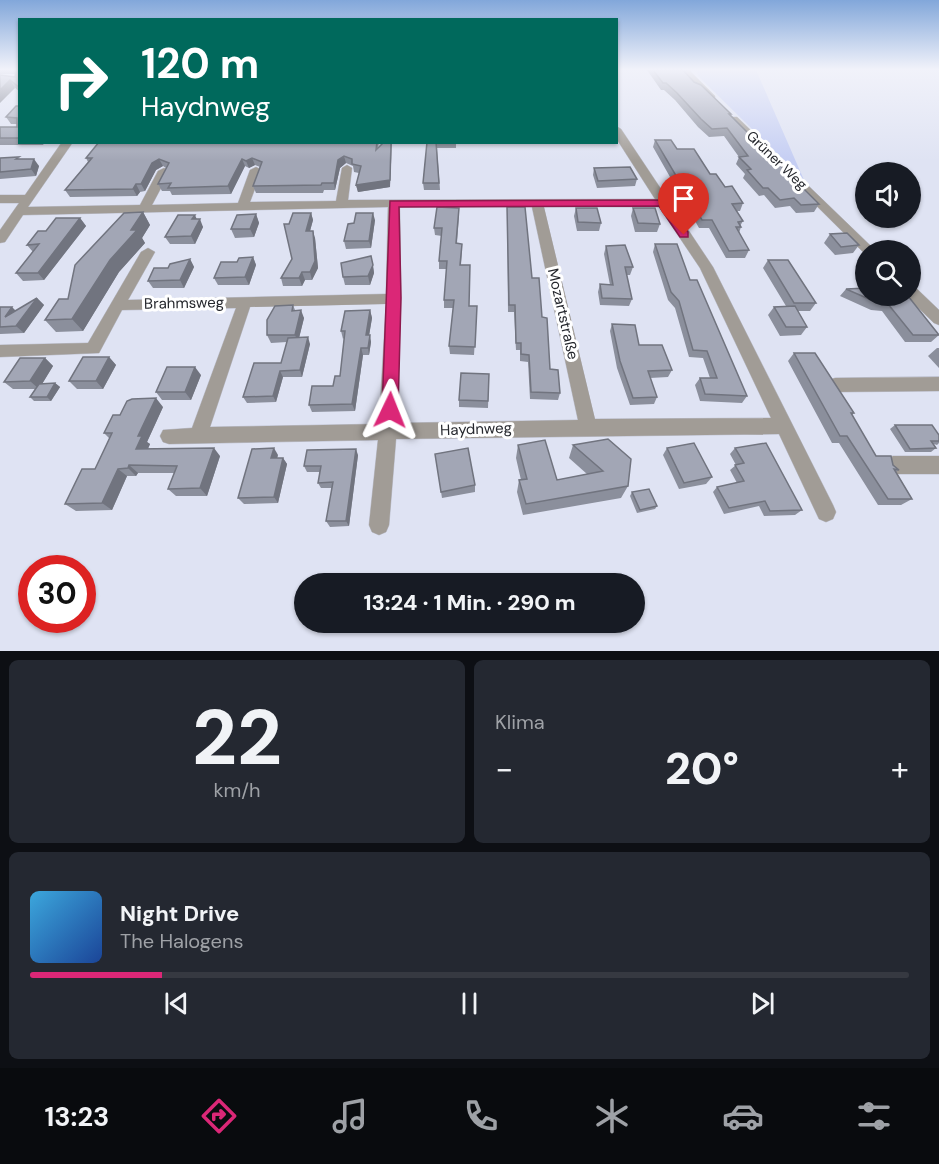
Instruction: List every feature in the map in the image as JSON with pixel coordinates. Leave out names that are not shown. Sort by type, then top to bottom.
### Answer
[{"type":"street","name":"Grüner Weg","points":[[714,100],[859,240]]},
{"type":"street","points":[[618,132],[706,267],[826,512]]},
{"type":"street","points":[[0,239],[67,144]]},
{"type":"street","points":[[341,204],[347,168]]},
{"type":"street","points":[[243,206],[256,170]]},
{"type":"street","points":[[144,208],[165,171]]},
{"type":"street","points":[[0,199],[29,199]]},
{"type":"street","points":[[20,211],[394,203],[663,203]]},
{"type":"street","points":[[378,525],[389,433],[394,298],[394,203]]},
{"type":"street","name":"Mozartstraße","points":[[537,203],[588,425]]},
{"type":"street","points":[[0,351],[93,349],[148,252]]},
{"type":"street","name":"Brahmsweg","points":[[119,305],[394,298]]},
{"type":"street","points":[[198,435],[245,302]]},
{"type":"street","points":[[921,302],[939,320]]},
{"type":"street","points":[[835,385],[939,384]]},
{"type":"street","name":"Haydnweg","points":[[169,436],[389,433],[588,425],[783,426]]},
{"type":"street","points":[[893,465],[939,465]]},
{"type":"shaded area","points":[[723,100],[769,100],[804,180]]},
{"type":"building","points":[[684,100],[717,100],[819,204],[801,205],[794,198],[780,200],[768,188],[763,188],[747,170],[751,169],[739,157],[748,156],[727,128],[712,129]]},
{"type":"building","points":[[18,106],[18,138],[0,138],[0,127],[17,127],[17,118],[6,117]]},
{"type":"building","points":[[655,140],[671,140],[677,149],[694,149],[710,174],[716,174],[725,187],[732,186],[743,203],[732,204],[743,221],[738,222],[741,227],[736,227],[749,250],[729,251],[712,220],[702,220]]},
{"type":"building","points":[[97,144],[377,144],[376,150],[382,144],[391,144],[390,180],[356,185],[361,166],[352,164],[352,159],[344,156],[338,160],[334,183],[253,186],[262,162],[252,158],[246,161],[242,159],[228,186],[168,188],[171,183],[158,184],[169,163],[159,159],[152,163],[141,184],[136,184],[133,189],[65,190],[92,158],[86,158]]},
{"type":"building","points":[[427,144],[436,144],[439,183],[423,183]]},
{"type":"building","points":[[19,157],[16,159],[34,159],[31,169],[0,172],[0,158]]},
{"type":"building","points":[[630,167],[637,179],[598,181],[594,168]]},
{"type":"building","points":[[437,207],[459,208],[456,243],[462,244],[460,265],[470,265],[469,306],[477,306],[475,347],[449,346],[454,300],[444,300],[447,261],[439,261],[442,228],[434,228]]},
{"type":"building","points":[[507,207],[525,207],[532,278],[539,278],[542,317],[547,318],[550,369],[558,370],[560,393],[531,392],[529,355],[521,354],[521,343],[516,343],[515,305],[509,305]]},
{"type":"building","points":[[576,208],[597,208],[601,223],[578,222]]},
{"type":"building","points":[[633,208],[655,208],[660,224],[638,223]]},
{"type":"building","points":[[143,212],[131,230],[137,230],[110,260],[72,319],[45,320],[59,299],[68,299],[75,265],[124,213]]},
{"type":"building","points":[[293,213],[311,213],[306,231],[313,231],[315,261],[310,272],[302,272],[299,278],[281,278],[292,259],[284,224],[289,224]]},
{"type":"building","points":[[356,213],[373,213],[369,241],[344,241],[348,224],[354,223]]},
{"type":"building","points":[[256,214],[250,229],[231,229],[237,215]]},
{"type":"building","points":[[178,215],[195,215],[192,219],[200,219],[191,236],[165,237]]},
{"type":"building","points":[[56,218],[80,218],[38,273],[16,273],[39,244],[27,245],[38,231],[46,231]]},
{"type":"building","points":[[847,233],[855,241],[855,245],[841,247],[830,234]]},
{"type":"building","points":[[655,244],[677,244],[690,280],[697,280],[747,396],[705,394],[700,378],[717,378],[707,351],[693,350],[679,301],[671,292]]},
{"type":"building","points":[[625,245],[633,267],[625,267],[632,299],[602,298],[600,284],[613,285],[606,246]]},
{"type":"building","points":[[371,256],[373,265],[368,276],[343,277],[341,263]]},
{"type":"building","points":[[253,257],[245,277],[214,278],[221,262],[237,262],[239,258]]},
{"type":"building","points":[[190,259],[180,280],[148,281],[154,268],[168,268],[170,264]]},
{"type":"building","points":[[768,260],[788,260],[816,303],[794,303]]},
{"type":"building","points":[[37,298],[16,326],[0,327],[0,307],[12,307],[5,317]]},
{"type":"building","points":[[293,305],[292,311],[301,310],[295,335],[267,335],[267,320],[275,306]]},
{"type":"building","points":[[795,306],[807,327],[786,327],[774,307]]},
{"type":"building","points":[[890,306],[916,306],[939,335],[913,335]]},
{"type":"building","points":[[370,310],[366,335],[370,335],[368,348],[361,348],[352,404],[309,405],[312,386],[333,386],[335,376],[340,376],[345,331],[341,331],[345,311]]},
{"type":"building","points":[[612,324],[635,325],[639,345],[662,345],[672,370],[648,371],[657,397],[633,398],[620,361]]},
{"type":"building","points":[[308,337],[300,370],[280,371],[273,396],[243,397],[254,363],[281,363],[288,338]]},
{"type":"building","points":[[794,353],[815,353],[854,413],[851,413],[876,456],[891,456],[893,465],[899,470],[894,469],[912,499],[888,499],[847,436],[840,436]]},
{"type":"building","points":[[83,357],[109,357],[96,381],[69,381]]},
{"type":"building","points":[[20,358],[45,358],[30,381],[4,382]]},
{"type":"building","points":[[167,367],[195,367],[185,392],[156,392]]},
{"type":"building","points":[[461,373],[489,374],[488,401],[459,400]]},
{"type":"building","points":[[55,383],[47,397],[30,397],[39,384]]},
{"type":"building","points":[[156,398],[138,436],[142,436],[136,449],[214,448],[200,488],[168,489],[177,466],[129,465],[128,468],[118,469],[102,503],[65,504],[82,469],[95,469],[112,433],[104,433],[113,415],[120,415],[127,401],[132,399]]},
{"type":"building","points":[[895,425],[932,425],[939,435],[939,441],[931,441],[936,448],[910,449]]},
{"type":"building","points":[[608,439],[631,459],[628,486],[526,504],[519,480],[527,479],[518,445],[545,440],[557,480],[603,471],[573,445]]},
{"type":"building","points":[[694,443],[712,477],[684,483],[667,448]]},
{"type":"building","points":[[766,443],[802,510],[770,511],[765,501],[729,508],[717,487],[744,481],[735,465],[744,463],[735,448]]},
{"type":"building","points":[[274,448],[271,458],[283,458],[274,497],[238,498],[252,449]]},
{"type":"building","points":[[468,448],[475,485],[441,492],[435,454]]},
{"type":"building","points":[[356,449],[346,521],[326,521],[333,482],[318,483],[321,466],[304,466],[307,450]]},
{"type":"building","points":[[649,489],[657,506],[640,510],[632,492]]},
{"type":"route","points":[[390,410],[394,298],[394,203],[663,203],[684,235]]}]
